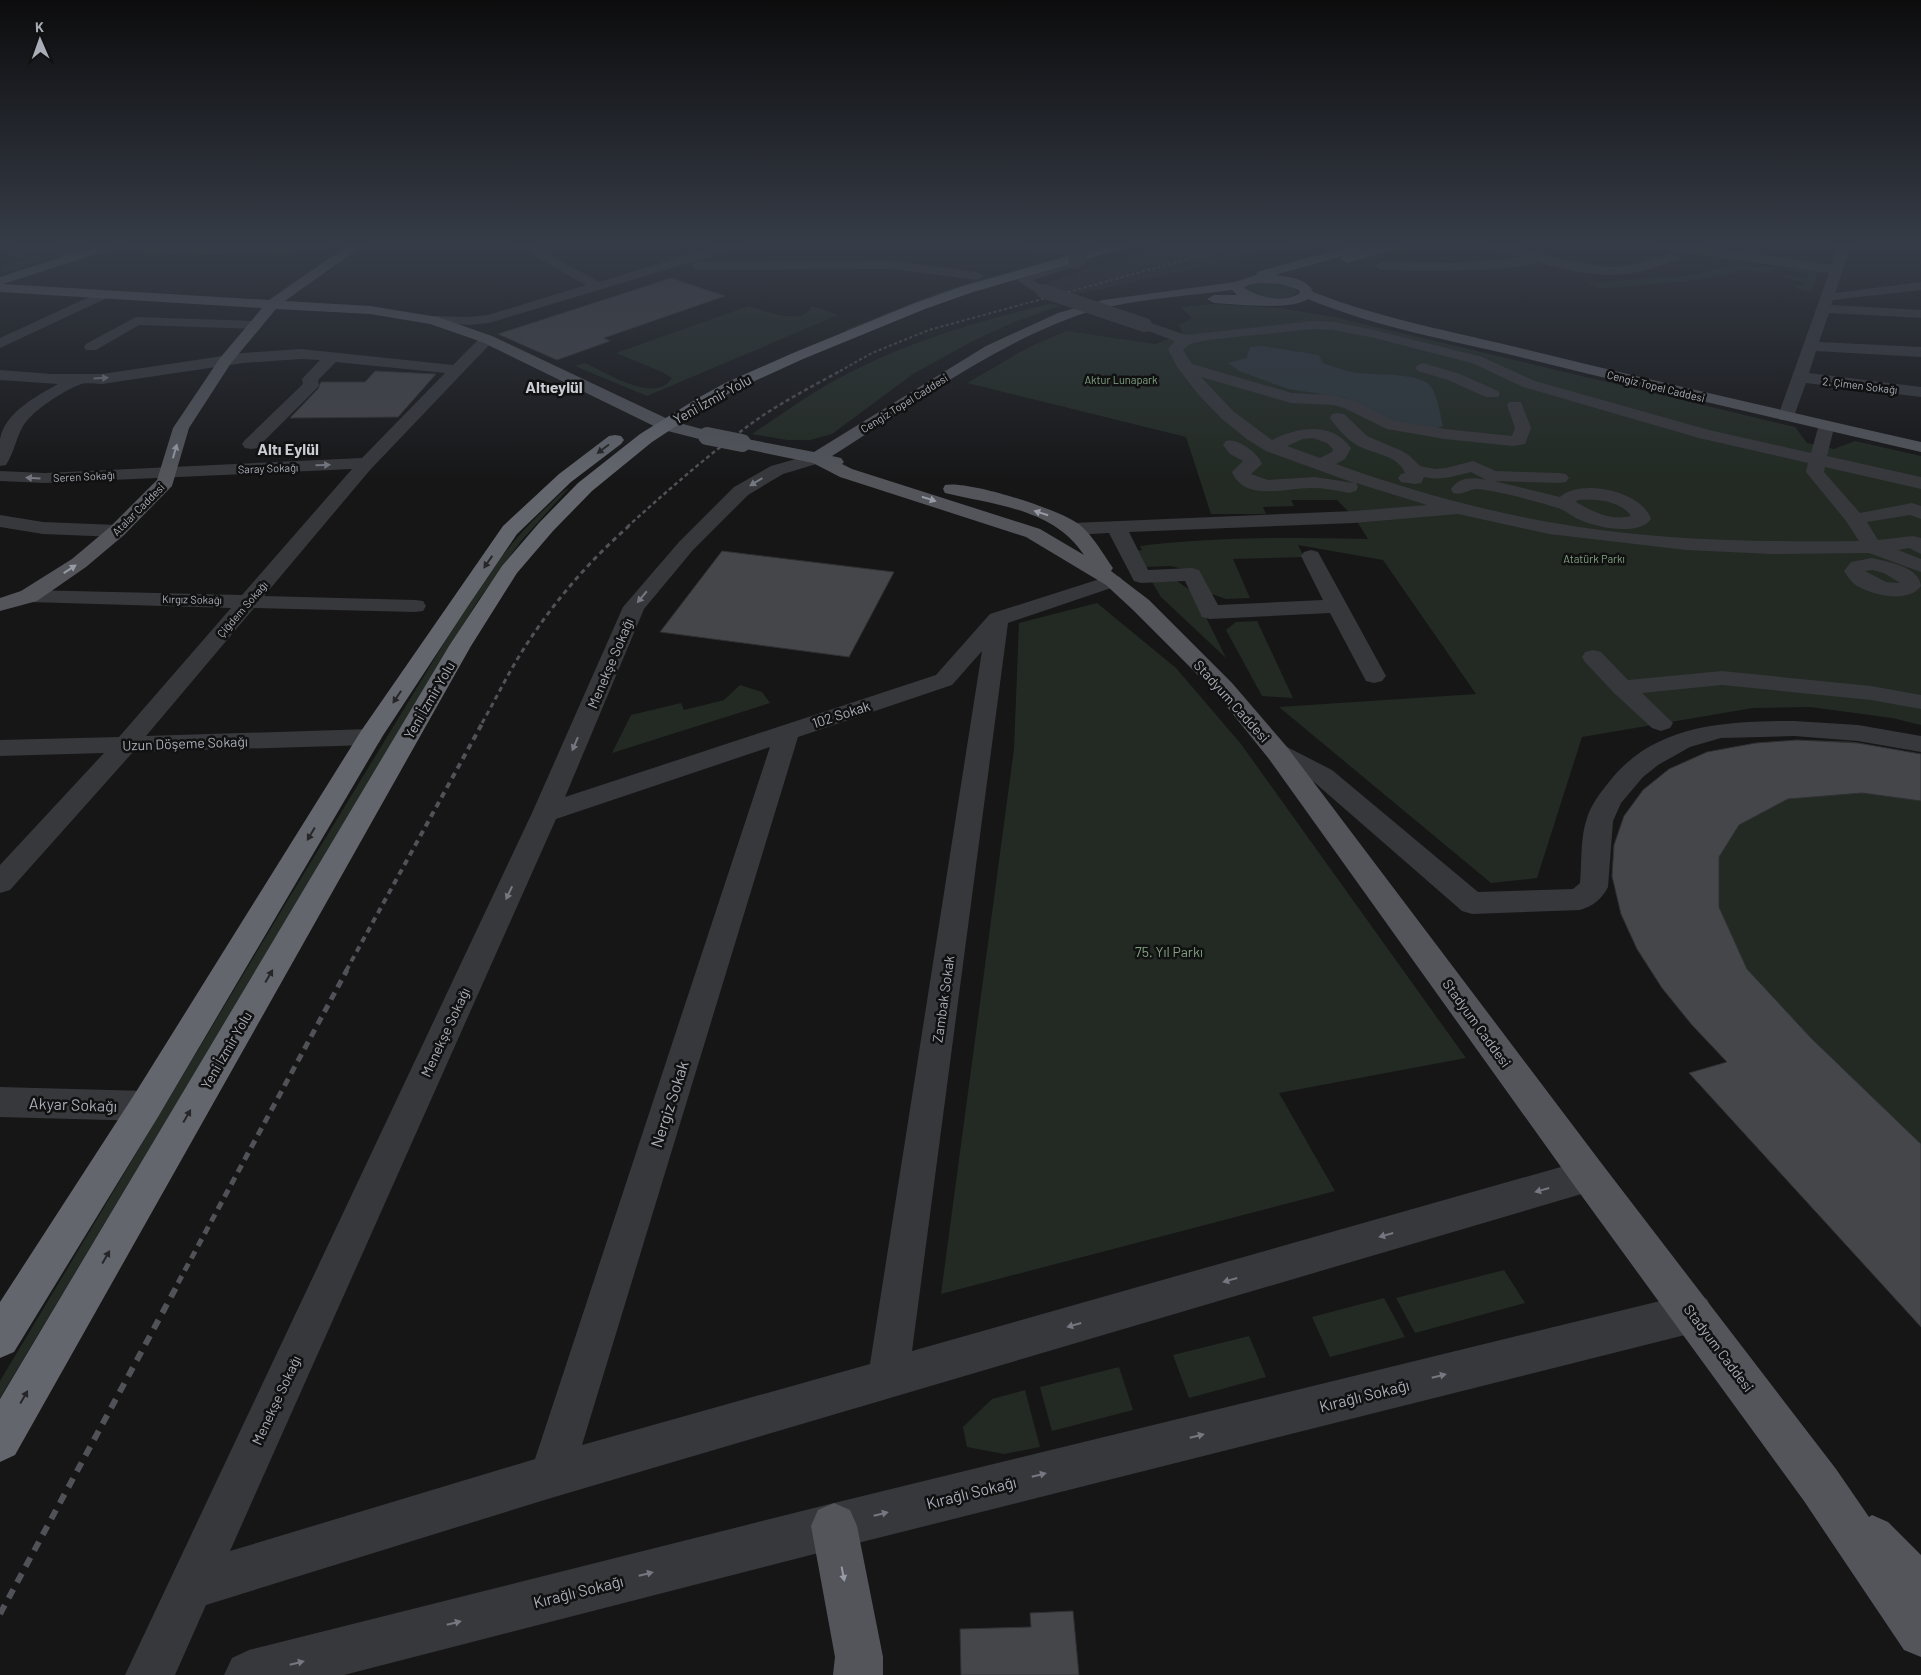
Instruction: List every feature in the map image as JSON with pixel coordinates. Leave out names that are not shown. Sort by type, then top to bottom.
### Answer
[{"type":"highway","name":"Yeni İzmir Yolu","points":[[0,1338],[146,1106],[370,737],[510,530],[565,478],[658,420],[710,382],[754,361],[846,324]]},
{"type":"highway","name":"Yeni İzmir Yolu","points":[[0,1440],[409,733],[460,646],[509,570],[546,527],[585,487],[646,438],[658,420],[798,356],[876,324]]},
{"type":"main road","points":[[446,324],[479,335],[658,420],[707,436],[817,458],[1000,500],[1054,517],[1073,529],[1113,581]]},
{"type":"main road","name":"Cengiz Topel Caddesi","points":[[817,458],[991,350],[1046,324]]},
{"type":"main road","name":"Cengiz Topel Caddesi","points":[[1405,324],[1921,447]]},
{"type":"main road","name":"Atalar Caddesi","points":[[0,606],[29,596],[79,563],[117,531],[166,482],[181,428],[225,361],[255,325]]},
{"type":"main road","points":[[817,458],[846,473],[1034,533],[1113,581]]},
{"type":"main road","name":"Stadyum Caddesi","points":[[1113,581],[1141,605],[1224,688],[1278,752],[1589,1176],[1693,1313],[1920,1621]]},
{"type":"main road","points":[[834,1526],[859,1657],[858,1675]]},
{"type":"street","points":[[0,344],[41,324]]},
{"type":"street","points":[[91,347],[131,324]]},
{"type":"street","points":[[230,324],[255,325]]},
{"type":"street","points":[[479,335],[510,324]]},
{"type":"street","points":[[1142,324],[1185,340],[1248,332],[1294,333],[1313,325],[1333,326],[1370,332],[1423,358],[1454,378],[1492,394],[1489,397],[1495,402],[1513,400],[1529,384]]},
{"type":"street","points":[[1786,416],[1819,324]]},
{"type":"street","points":[[1248,332],[1277,345]]},
{"type":"street","name":"Çiğdem Sokağı","points":[[0,883],[125,744],[367,463],[458,370],[479,335]]},
{"type":"street","points":[[1185,340],[1175,349],[1185,367],[1218,405],[1252,436],[1272,447],[1333,453],[1391,463],[1398,461],[1393,454]]},
{"type":"street","points":[[1811,346],[1921,352]]},
{"type":"street","points":[[0,375],[102,379],[243,358],[301,354],[458,370]]},
{"type":"street","points":[[251,444],[311,385],[310,379],[331,358]]},
{"type":"street","points":[[1423,358],[1477,360],[1584,382],[1617,396],[1626,404],[1629,413]]},
{"type":"street","points":[[1477,360],[1529,384],[1629,413],[1705,434],[1921,484]]},
{"type":"street","points":[[1806,362],[1825,364]]},
{"type":"street","points":[[1185,367],[1231,380],[1259,394],[1333,400],[1350,404],[1387,424],[1397,432],[1410,437],[1415,444],[1412,448],[1393,454]]},
{"type":"street","name":"2. Çimen Sokağı","points":[[1799,378],[1921,392]]},
{"type":"street","points":[[0,461],[8,438],[18,420],[16,413],[78,379]]},
{"type":"street","points":[[1259,394],[1264,403],[1325,417],[1367,413]]},
{"type":"street","points":[[1387,424],[1444,434],[1519,440],[1524,428],[1513,400]]},
{"type":"street","points":[[1325,417],[1362,442],[1387,449],[1415,470],[1435,474],[1473,466],[1493,476],[1560,478]]},
{"type":"street","points":[[1824,432],[1815,472],[1826,489],[1860,516],[1918,544]]},
{"type":"street","points":[[1272,447],[1301,433],[1318,434],[1333,453],[1364,465],[1378,482],[1458,508],[1549,528],[1686,544],[1843,548],[1868,556],[1917,576],[1911,585],[1902,590],[1875,586],[1856,575],[1855,568],[1868,556],[1918,544]]},
{"type":"street","points":[[1333,453],[1362,442]]},
{"type":"street","points":[[1232,445],[1236,450],[1251,458],[1253,464],[1241,472],[1243,477],[1260,486],[1269,488],[1319,482],[1352,488],[1378,482],[1415,479],[1415,470]]},
{"type":"street","name":"Menekşe Sokağı","points":[[150,1675],[545,813],[634,607],[686,546],[742,490],[776,470],[817,458]]},
{"type":"street","name":"Saray Sokağı","points":[[169,472],[367,463]]},
{"type":"street","name":"Seren Sokağı","points":[[0,476],[45,478],[169,472]]},
{"type":"street","points":[[1527,477],[1536,498]]},
{"type":"street","points":[[1460,489],[1467,484],[1477,483],[1566,504]]},
{"type":"street","points":[[1073,529],[1354,517],[1458,508]]},
{"type":"street","points":[[1860,516],[1912,509],[1921,513]]},
{"type":"street","points":[[1860,516],[1865,532],[1868,556]]},
{"type":"street","points":[[0,521],[15,525],[61,530],[117,531]]},
{"type":"street","points":[[1116,527],[1142,576],[1192,574],[1210,612],[1338,606]]},
{"type":"street","points":[[1311,556],[1374,676]]},
{"type":"street","points":[[998,619],[1113,581]]},
{"type":"street","name":"Kırgız Sokağı","points":[[29,596],[250,600],[415,606]]},
{"type":"street","name":"102 Sokak","points":[[545,813],[944,680],[998,619]]},
{"type":"street","name":"Zambak Sokak","points":[[888,1379],[998,619]]},
{"type":"street","points":[[1593,657],[1622,688],[1661,724]]},
{"type":"street","points":[[1622,688],[1722,678],[1871,693],[1921,702]]},
{"type":"street","points":[[1278,752],[1323,776],[1472,903],[1580,899],[1594,887],[1601,816],[1620,785],[1647,759],[1679,742],[1717,731],[1779,728],[1890,736],[1921,744]]},
{"type":"street","name":"Nergiz Sokak","points":[[551,1476],[786,732]]},
{"type":"street","name":"Uzun Döşeme Sokağı","points":[[0,748],[370,737]]},
{"type":"street","name":"Akyar Sokağı","points":[[0,1102],[146,1106]]},
{"type":"street","points":[[191,1586],[551,1476],[1589,1176]]},
{"type":"street","name":"Kırağlı Sokağı","points":[[250,1675],[834,1526],[1693,1313]]},
{"type":"green space","points":[[698,324],[816,324],[647,396],[575,366],[585,363],[617,379],[643,387],[654,388],[664,385],[672,378],[616,353]]},
{"type":"green space","points":[[859,324],[869,324],[848,331],[844,330]]},
{"type":"green space","points":[[975,324],[1009,324],[973,341],[913,374],[832,434],[810,440],[787,440],[752,434],[821,388],[850,372],[887,355]]},
{"type":"green space","name":"Atatürk Parkı","points":[[1364,324],[1795,427],[1807,443],[1834,449],[1855,441],[1921,456],[1921,725],[1892,718],[1810,707],[1753,708],[1582,737],[1537,878],[1491,883],[1279,707],[1476,694],[1383,560],[1298,545],[1304,557],[1233,559],[1250,598],[1226,599],[1209,593],[1197,569],[1183,569],[1170,566],[1145,567],[1136,551],[1142,550],[1140,546],[1225,539],[1368,539],[1354,517],[1337,500],[1291,500],[1294,506],[1263,507],[1266,514],[1211,514],[1186,437],[967,383],[1029,347],[1067,331],[1155,344],[1183,334],[1179,325]]},
{"type":"green space","points":[[569,488],[521,541],[477,602],[0,1398],[0,1381],[286,903],[469,602],[517,538],[539,514]]},
{"type":"green space","points":[[1177,581],[1194,593],[1226,658],[1161,597],[1152,582]]},
{"type":"green space","name":"75. Yıl Parkı","points":[[1097,603],[1176,668],[1241,744],[1466,1058],[1279,1093],[1335,1191],[941,1294],[1014,749],[1019,623]]},
{"type":"green space","points":[[1257,621],[1293,698],[1262,696],[1226,630],[1236,622]]},
{"type":"green space","points":[[740,685],[762,692],[770,703],[612,753],[631,715],[681,703],[684,710],[724,700]]},
{"type":"green space","points":[[1797,740],[1848,741],[1921,754],[1921,1327],[1689,1073],[1727,1062],[1692,1025],[1662,988],[1637,949],[1621,914],[1612,876],[1614,845],[1643,790],[1669,769],[1707,752],[1756,743]]},
{"type":"green space","points":[[1504,1270],[1525,1303],[1415,1333],[1396,1298]]},
{"type":"green space","points":[[1384,1298],[1405,1337],[1330,1357],[1312,1317]]},
{"type":"green space","points":[[1249,1336],[1266,1377],[1189,1398],[1173,1355]]},
{"type":"green space","points":[[1119,1367],[1133,1410],[1052,1431],[1040,1387]]},
{"type":"green space","points":[[1025,1390],[1040,1447],[1004,1454],[967,1447],[963,1427],[992,1399]]},
{"type":"shaded area","points":[[1262,346],[1319,355],[1323,363],[1353,372],[1398,375],[1419,379],[1432,388],[1443,426],[1434,429],[1387,420],[1346,398],[1288,389],[1239,371],[1228,363],[1246,358],[1250,347]]},
{"type":"building","points":[[528,324],[644,324],[604,338],[610,341],[557,360],[498,334]]},
{"type":"building","points":[[375,371],[436,374],[398,417],[290,418],[318,389],[321,382],[365,382]]},
{"type":"building","points":[[722,551],[894,572],[849,657],[660,632]]},
{"type":"building","points":[[1797,740],[1858,743],[1921,754],[1921,801],[1862,793],[1788,799],[1739,825],[1719,857],[1719,907],[1747,969],[1811,1038],[1921,1144],[1921,1327],[1689,1073],[1727,1062],[1692,1025],[1662,988],[1637,949],[1621,914],[1612,876],[1614,845],[1624,816],[1643,790],[1669,769],[1707,752],[1756,743]]},
{"type":"building","points":[[1073,1611],[1079,1675],[961,1675],[960,1629],[1031,1627],[1030,1613]]},
{"type":"railway","points":[[840,371],[872,353],[929,330],[950,324]]},
{"type":"railway","points":[[627,527],[699,464],[755,421],[842,370]]},
{"type":"railway","points":[[482,723],[518,659],[546,616],[585,569],[629,526]]},
{"type":"railway","points":[[346,971],[483,722]]},
{"type":"railway","points":[[178,1283],[347,970]]},
{"type":"railway","points":[[0,1614],[179,1282]]},
{"type":"district","name":"Altıeylül","points":[[554,386]]},
{"type":"district","name":"Altı Eylül","points":[[288,448]]},
{"type":"park label","name":"Aktur Lunapark","points":[[1121,379]]}]
